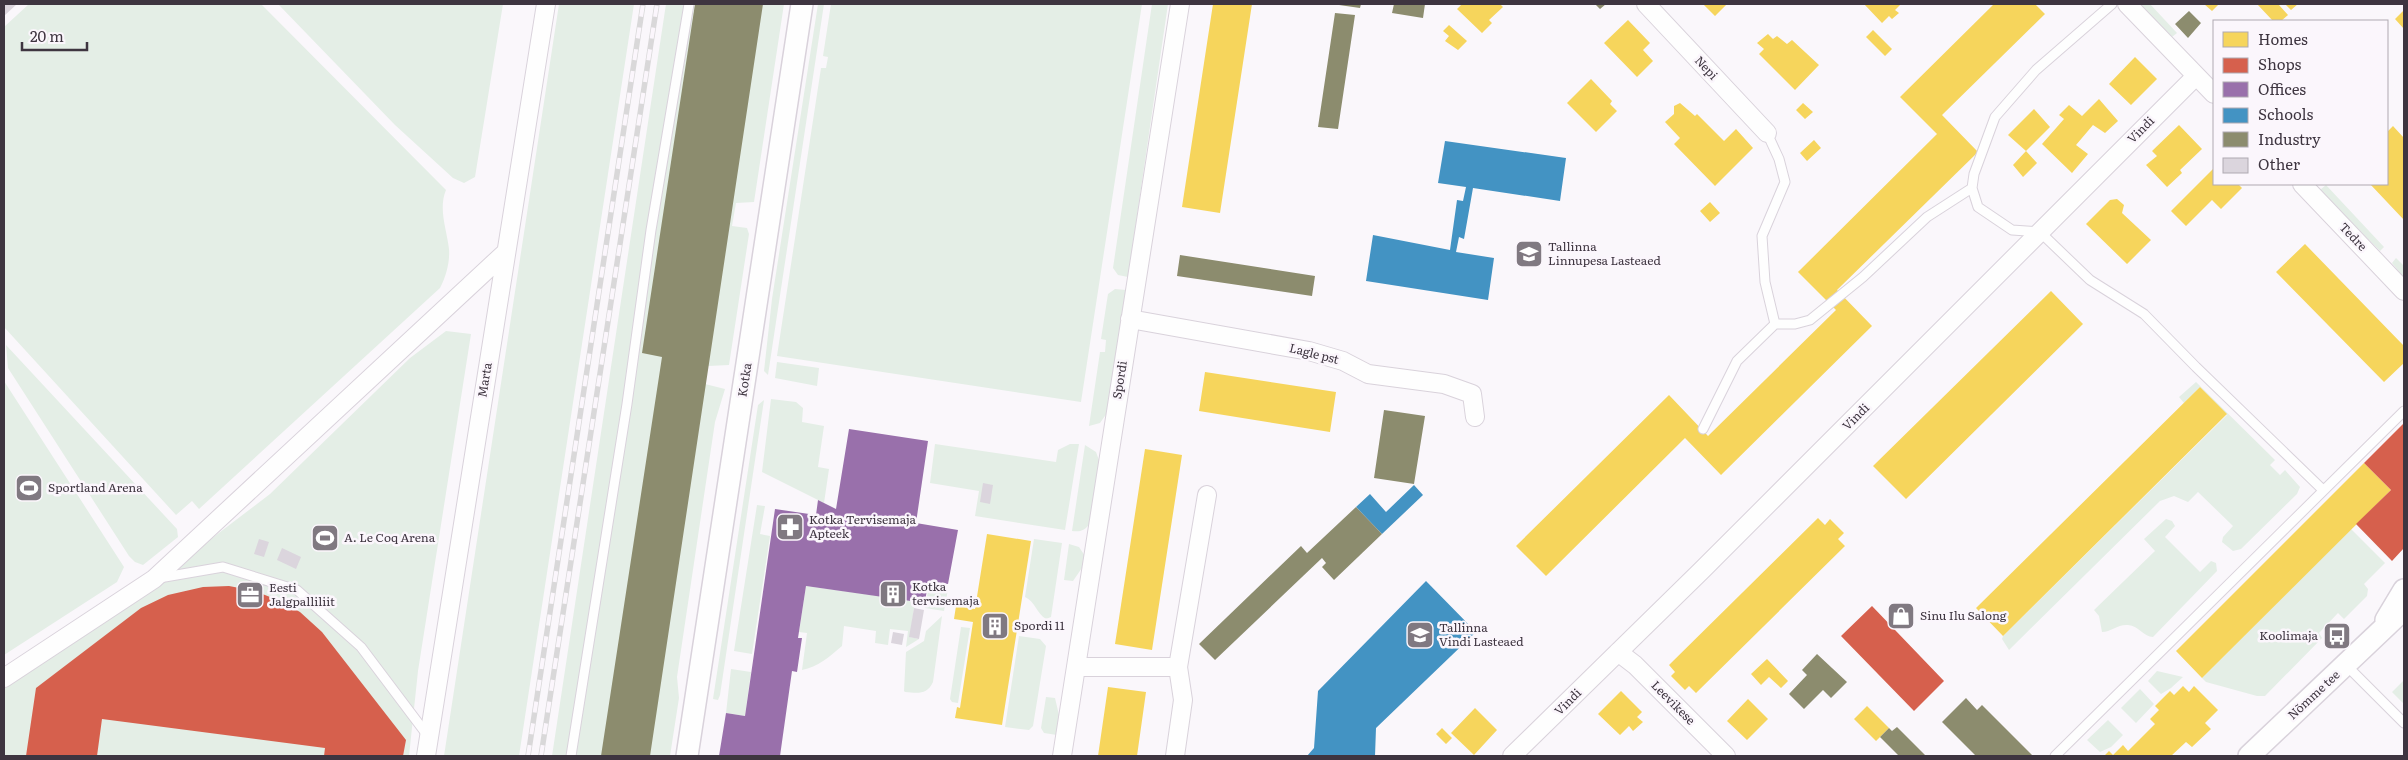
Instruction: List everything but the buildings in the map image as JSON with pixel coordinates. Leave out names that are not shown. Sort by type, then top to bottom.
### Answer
[{"type":"street","name":"Marta","points":[[426,756],[546,4]]},
{"type":"street","name":"Kotka","points":[[687,756],[802,4]]},
{"type":"street","name":"Spordi","points":[[1062,756],[1180,4]]},
{"type":"street","name":"Nepi","points":[[1646,4],[1767,133]]},
{"type":"street","points":[[2127,4],[2213,93]]},
{"type":"street","name":"Vindi","points":[[1512,756],[2196,76]]},
{"type":"street","name":"Tedre","points":[[2303,185],[2404,291]]},
{"type":"street","points":[[4,678],[154,579],[506,252]]},
{"type":"street","name":"Lagle pst","points":[[1130,319],[1309,351],[1343,361],[1368,374],[1444,384],[1472,394],[1475,417]]},
{"type":"street","points":[[1175,756],[1183,700],[1178,667],[1207,495]]},
{"type":"street","name":"Nõmme tee","points":[[2378,633],[2404,590]]},
{"type":"street","name":"Nõmme tee","points":[[2249,756],[2404,610]]},
{"type":"street","name":"Leevikese","points":[[1618,652],[1635,665],[1726,756]]},
{"type":"street","points":[[1076,667],[1178,667]]},
{"type":"lane","points":[[571,756],[627,404],[651,230],[689,4]]},
{"type":"lane","points":[[2112,4],[2036,70],[1995,117],[1982,150],[1972,188],[1978,207],[2012,230],[2040,232],[2090,280],[2144,314],[2323,490]]},
{"type":"lane","points":[[1767,133],[1779,159],[1785,182],[1762,236],[1765,282],[1775,324]]},
{"type":"lane","points":[[1703,430],[1737,361],[1775,324],[1795,324],[1810,320],[1863,277],[1927,217],[1972,188]]},
{"type":"lane","points":[[2055,756],[2404,411]]},
{"type":"lane","points":[[154,579],[223,568],[297,590],[361,647],[428,736]]},
{"type":"lane","points":[[2346,665],[2404,723]]},
{"type":"shaded area","points":[[29,4],[261,4],[446,190],[443,212],[449,259],[446,274],[440,288],[199,509],[192,501],[176,515],[4,327],[4,27]]},
{"type":"shaded area","points":[[278,4],[503,4],[475,177],[464,183],[453,178],[395,125]]},
{"type":"shaded area","points":[[559,4],[634,4],[519,756],[444,756]]},
{"type":"shaded area","points":[[666,4],[784,4],[754,202],[736,203],[732,226],[747,228],[749,234],[729,365],[708,366],[705,384],[725,389],[715,422],[677,677],[679,698],[670,756],[552,756]]},
{"type":"shaded area","points":[[818,4],[824,4],[768,375],[764,371],[772,299]]},
{"type":"shaded area","points":[[831,4],[1142,4],[1081,402],[777,356],[821,68],[826,68],[828,57],[823,56]]},
{"type":"shaded area","points":[[1152,4],[1168,4],[1128,277],[1118,275],[1113,268]]},
{"type":"shaded area","points":[[2140,4],[2150,4],[2177,33],[2172,37]]},
{"type":"shaded area","points":[[2326,185],[2384,247],[2380,251],[2320,190]]},
{"type":"shaded area","points":[[2396,258],[2404,266],[2404,278],[2392,263]]},
{"type":"shaded area","points":[[1115,289],[1126,290],[1107,413],[1100,423],[1089,426],[1100,352],[1105,352],[1106,340],[1101,339],[1108,294]]},
{"type":"shaded area","name":"A. Le Coq Arena","points":[[446,331],[471,334],[418,671],[409,756],[4,756],[4,689],[169,571],[270,494],[410,358]]},
{"type":"shaded area","points":[[6,345],[177,529],[178,537],[143,565],[135,562],[129,556],[8,368]]},
{"type":"shaded area","points":[[777,362],[819,368],[817,386],[775,378]]},
{"type":"shaded area","name":"Sportland Arena","points":[[4,381],[124,567],[117,582],[4,655]]},
{"type":"shaded area","points":[[2196,382],[2275,460],[2270,465],[2280,475],[2285,470],[2300,487],[2297,494],[2241,549],[2233,551],[2222,542],[2223,537],[2233,526],[2198,492],[2188,502],[2174,496],[2160,501],[2009,650],[2002,639],[2003,636],[2227,415],[2200,387],[2184,403],[2179,397]]},
{"type":"shaded area","points":[[771,399],[796,402],[803,408],[802,422],[824,426],[818,467],[829,469],[824,503],[762,472]]},
{"type":"shaded area","points":[[764,400],[718,700],[713,699],[758,405]]},
{"type":"shaded area","points":[[935,444],[1056,462],[1058,450],[1070,444],[1079,444],[1065,530],[975,516],[979,491],[930,483]]},
{"type":"shaded area","points":[[1085,445],[1096,452],[1100,463],[1090,523],[1082,530],[1072,531]]},
{"type":"shaded area","points":[[757,505],[765,506],[760,534],[770,536],[752,654],[734,651]]},
{"type":"shaded area","points":[[2166,519],[2172,521],[2175,526],[2165,537],[2200,572],[2211,561],[2216,563],[2217,571],[2153,637],[2128,625],[2102,632],[2099,616],[2094,610],[2155,551],[2144,539]]},
{"type":"shaded area","points":[[2351,529],[2385,563],[2364,584],[2368,589],[2367,596],[2344,619],[2338,613],[2319,633],[2322,638],[2265,696],[2257,696],[2206,682],[2202,678]]},
{"type":"shaded area","points":[[1034,539],[1062,543],[1051,617],[1046,619],[1031,601],[1025,597]]},
{"type":"shaded area","points":[[1069,544],[1079,547],[1085,556],[1084,565],[1073,581],[1064,580]]},
{"type":"shaded area","points":[[806,586],[915,601],[910,637],[919,639],[906,647],[908,631],[890,629],[888,645],[875,643],[876,631],[844,626],[842,646],[818,664],[802,670],[807,633],[799,632]]},
{"type":"shaded area","points":[[929,586],[948,589],[944,611],[925,608]]},
{"type":"shaded area","points":[[942,616],[933,682],[925,691],[918,693],[905,692],[906,652],[924,641],[926,631]]},
{"type":"shaded area","points":[[961,627],[970,628],[958,703],[952,702],[950,699]]},
{"type":"shaded area","points":[[1019,636],[1040,639],[1046,646],[1033,726],[1029,730],[1005,727]]},
{"type":"shaded area","points":[[731,669],[751,672],[745,716],[726,713]]},
{"type":"shaded area","points":[[2157,671],[2183,677],[2161,694],[2148,681]]},
{"type":"shaded area","points":[[2404,680],[2404,704],[2392,692]]},
{"type":"shaded area","points":[[2140,689],[2154,704],[2136,723],[2121,708]]},
{"type":"shaded area","points":[[1046,697],[1055,698],[1059,715],[1057,735],[1044,733],[1041,728]]},
{"type":"shaded area","points":[[2108,720],[2123,735],[2111,747],[2100,752],[2087,740]]},
{"type":"railway","points":[[528,756],[643,4]]},
{"type":"railway","points":[[541,756],[657,4]]},
{"type":"place","name":"Tallinna Linnupesa Lasteaed","points":[[1529,254]]},
{"type":"place","name":"Sportland Arena","points":[[29,488]]},
{"type":"place","name":"Kotka Tervisemaja Apteek","points":[[790,527]]},
{"type":"place","name":"A. Le Coq Arena","points":[[325,538]]},
{"type":"place","name":"Kotka tervisemaja","points":[[893,594]]},
{"type":"place","name":"Eesti Jalgpalliliit","points":[[250,595]]},
{"type":"place","name":"Sinu Ilu Salong","points":[[1901,616]]},
{"type":"place","name":"Spordi 11","points":[[995,626]]},
{"type":"place","name":"Tallinna Vindi Lasteaed","points":[[1420,635]]},
{"type":"place","name":"Koolimaja","points":[[2337,636]]}]
